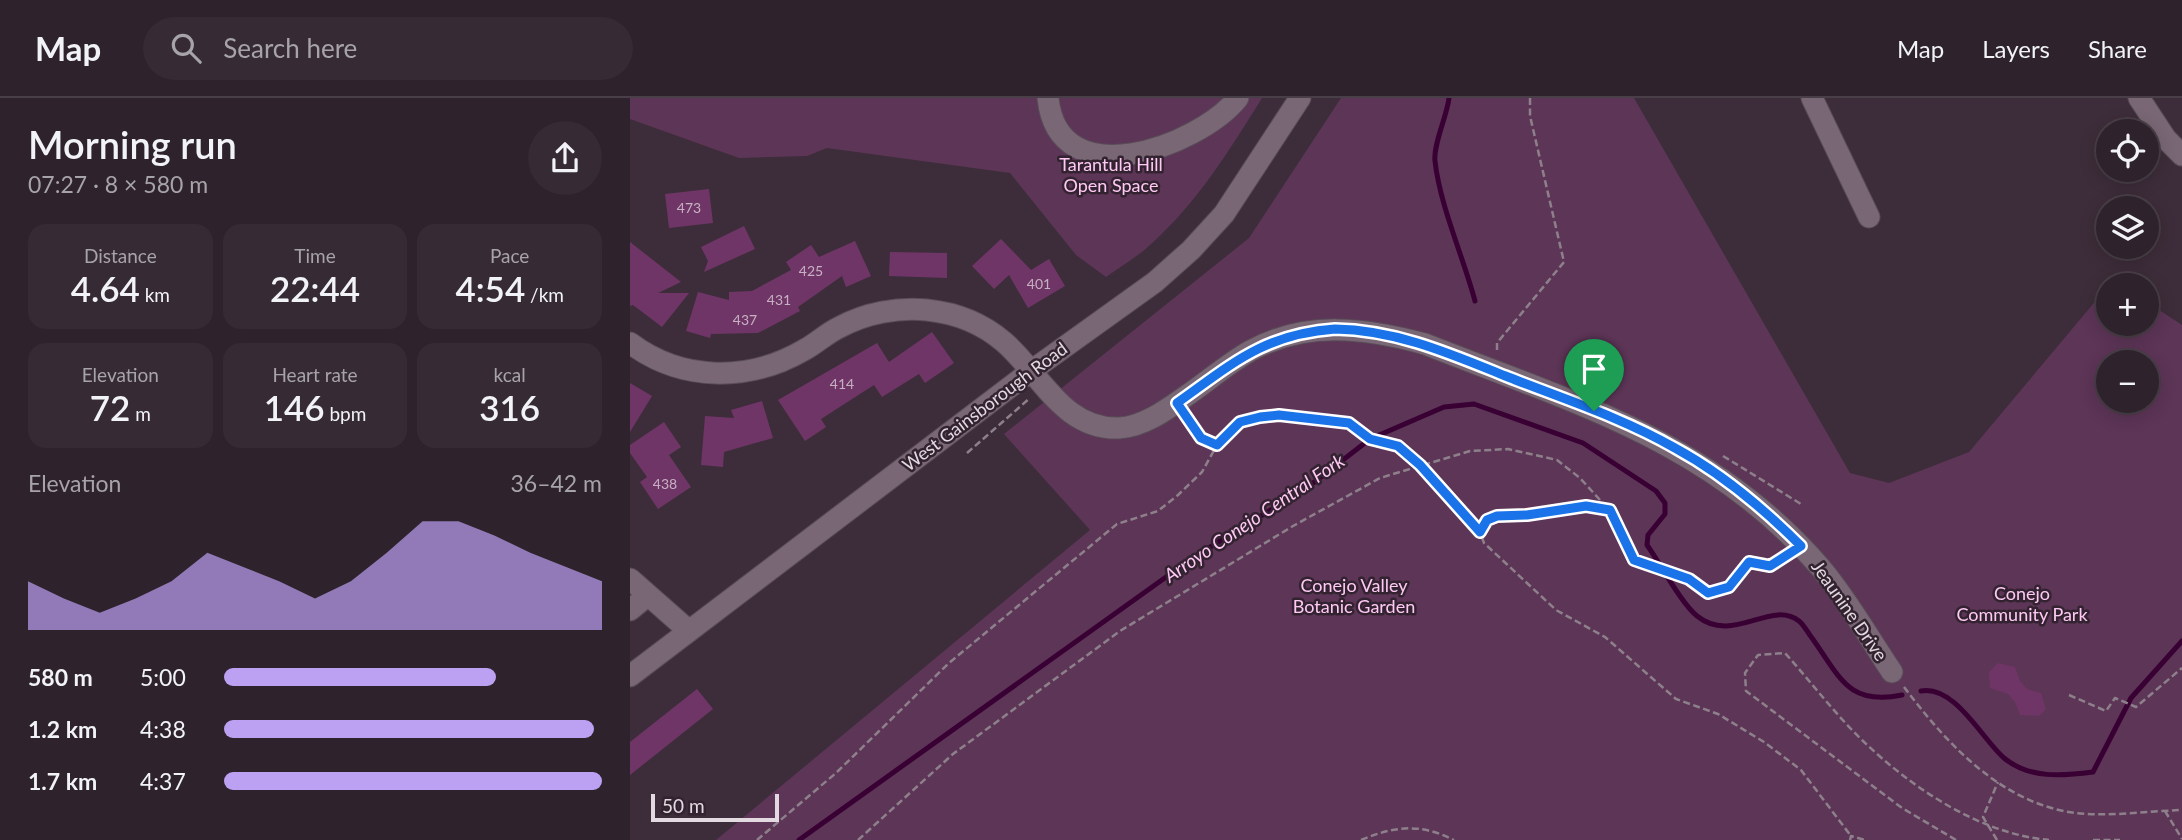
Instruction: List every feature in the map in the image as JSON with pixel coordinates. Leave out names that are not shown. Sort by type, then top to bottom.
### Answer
[{"type":"street","points":[[1048,98],[1057,129],[1069,144],[1086,153],[1100,156],[1140,152],[1198,131],[1227,111],[1238,98]]},
{"type":"street","name":"West Gainsborough Road","points":[[630,676],[1037,379],[1155,282],[1191,250],[1231,204],[1300,98]]},
{"type":"street","points":[[1812,98],[1869,217]]},
{"type":"street","points":[[2139,98],[2166,139],[2182,155]]},
{"type":"street","name":"Jeaunine Drive","points":[[630,343],[642,352],[685,371],[732,375],[769,367],[804,351],[839,327],[866,316],[894,310],[927,310],[962,317],[986,328],[1011,349],[1073,417],[1092,426],[1120,428],[1143,423],[1177,403],[1249,352],[1275,339],[1305,331],[1335,329],[1389,334],[1425,344],[1652,436],[1718,475],[1766,511],[1822,569],[1892,672]]},
{"type":"street","points":[[630,579],[689,631]]},
{"type":"street","points":[[630,610],[647,596]]},
{"type":"path","points":[[1497,353],[1497,343],[1564,262],[1530,117],[1530,98]]},
{"type":"path","points":[[967,453],[1037,379]]},
{"type":"path","points":[[1177,403],[1201,438],[1217,445]]},
{"type":"path","points":[[757,840],[836,773],[949,663],[1118,524],[1158,512],[1178,495],[1202,472],[1217,445],[1240,422],[1279,415],[1349,423],[1370,439],[1398,446],[1420,465],[1480,532],[1484,543],[1556,610],[1605,637],[1675,699],[1717,714],[1764,742],[1801,770],[1850,838],[1865,840]]},
{"type":"path","points":[[858,840],[953,754],[1120,631],[1314,514],[1380,478],[1420,465],[1470,451],[1508,449],[1557,460],[1580,478],[1610,510],[1634,560],[1689,579],[1708,593],[1729,587],[1749,562],[1770,566],[1801,546]]},
{"type":"path","points":[[1720,455],[1801,504]]},
{"type":"path","points":[[1480,532],[1487,520],[1497,516],[1527,515],[1586,506],[1610,510]]},
{"type":"path","points":[[1956,840],[1902,808],[1746,691],[1745,673],[1758,655],[1785,653],[1863,741],[1922,789],[1985,824],[2025,838],[2049,840]]},
{"type":"path","points":[[2069,695],[2106,711],[2115,698],[2136,707],[2182,668]]},
{"type":"path","points":[[1892,672],[1930,722],[1973,764],[2036,804],[2077,814],[2182,810]]},
{"type":"path","points":[[1997,840],[1983,817],[1998,782]]},
{"type":"path","points":[[2165,811],[2182,839]]},
{"type":"path","points":[[1361,840],[1385,830],[1407,826],[1430,829],[1454,840]]},
{"type":"path","points":[[2093,840],[2120,840]]},
{"type":"green space","name":"Tarantula Hill Open Space","points":[[630,98],[1262,98],[1224,157],[1183,212],[1145,249],[1106,277],[1076,255],[1010,173],[827,148],[807,156],[739,158],[630,119]]},
{"type":"green space","points":[[1341,98],[1634,98],[1850,473],[1889,483],[1969,452],[2096,300],[2096,336],[2159,336],[2159,310],[2182,325],[2182,840],[716,840],[1090,530],[1004,434],[1249,238]]},
{"type":"building","points":[[709,189],[713,223],[669,228],[665,194]]},
{"type":"building","points":[[744,226],[755,249],[704,272],[708,261],[701,247]]},
{"type":"building","points":[[1001,239],[1031,270],[1049,259],[1065,286],[1028,308],[1009,275],[994,289],[972,266]]},
{"type":"building","points":[[855,241],[871,276],[846,287],[842,276],[798,307],[800,311],[758,333],[711,334],[710,338],[686,331],[698,292],[729,300],[729,292],[752,291],[791,270],[786,262],[811,245],[819,257]]},
{"type":"building","points":[[630,242],[681,282],[658,293],[689,293],[662,327],[633,305],[630,306]]},
{"type":"building","points":[[890,252],[947,253],[947,278],[889,276]]},
{"type":"building","points":[[932,332],[954,363],[925,383],[919,374],[882,397],[874,385],[821,419],[826,427],[805,441],[778,400],[877,343],[889,362]]},
{"type":"building","points":[[630,383],[652,396],[630,432]]},
{"type":"building","points":[[762,401],[773,438],[724,452],[723,467],[701,465],[705,416],[734,418],[731,410]]},
{"type":"building","points":[[664,422],[681,447],[669,455],[691,487],[658,509],[640,482],[647,477],[630,453],[630,445]]},
{"type":"building","points":[[1998,663],[2015,667],[2020,681],[2027,689],[2041,693],[2046,709],[2039,716],[2020,715],[2015,702],[2008,694],[1990,688],[1989,672]]},
{"type":"building","points":[[697,689],[713,709],[630,775],[630,742]]},
{"type":"waterway","points":[[1449,98],[1435,161],[1447,213],[1475,301]]},
{"type":"waterway","name":"Arroyo Conejo Central Fork","points":[[799,840],[1194,557],[1308,487],[1370,439],[1444,407],[1474,404],[1583,443],[1656,491],[1665,503],[1665,514],[1648,535],[1647,545],[1678,593],[1697,616],[1711,624],[1724,626],[1776,615],[1788,616],[1803,625],[1830,665],[1847,685],[1857,692],[1869,696],[1902,695]]},
{"type":"waterway","name":"Arroyo Conejo Central Fork","points":[[1921,691],[1933,691],[1945,696],[1967,715],[2004,758],[2024,770],[2047,774],[2093,772],[2131,698],[2182,641]]},
{"type":"route","points":[[1335,329],[1389,334],[1425,344],[1594,411],[1676,448],[1718,475],[1766,511],[1801,546],[1770,566],[1749,562],[1729,587],[1708,593],[1689,579],[1634,560],[1610,510],[1586,506],[1527,515],[1497,516],[1487,520],[1480,532],[1420,465],[1398,446],[1370,439],[1349,423],[1279,415],[1260,417],[1240,422],[1217,445],[1201,438],[1177,403],[1249,352],[1275,339],[1305,331],[1335,329]]},
{"type":"park label","name":"Conejo Valley Botanic Garden","points":[[1354,596]]},
{"type":"park label","name":"Conejo Community Park","points":[[2022,604]]}]
